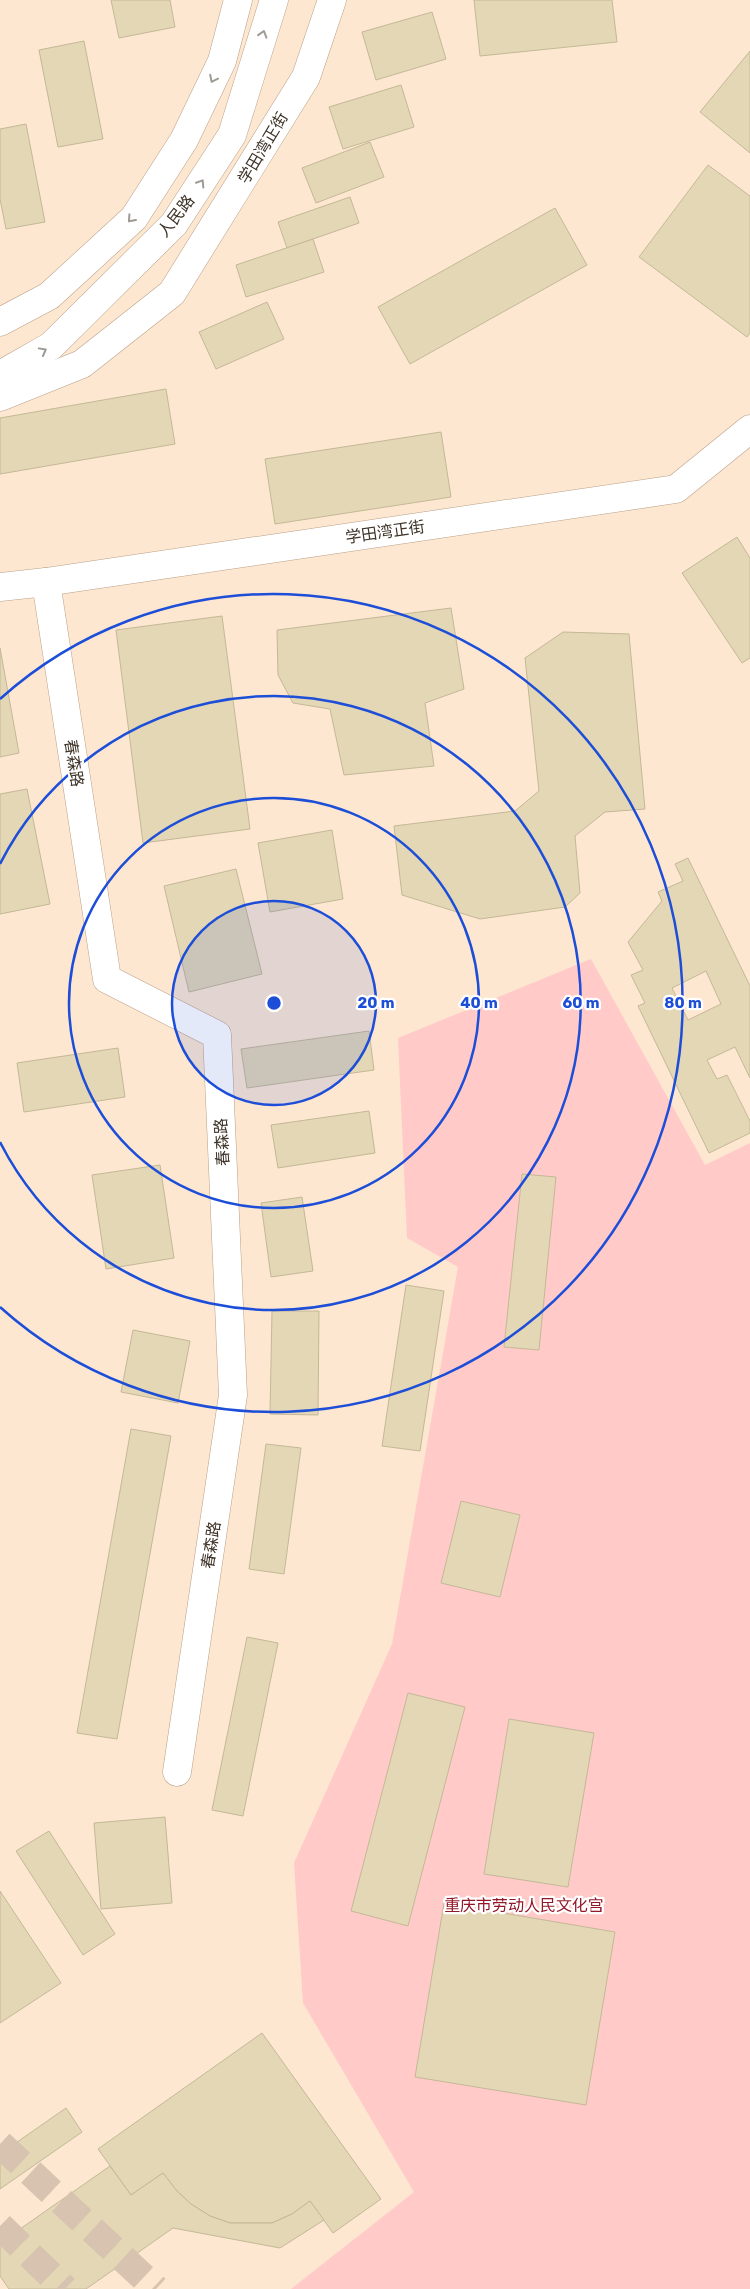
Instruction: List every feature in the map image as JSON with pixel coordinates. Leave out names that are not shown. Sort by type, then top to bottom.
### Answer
[{"type":"street","name":"人民路","points":[[0,322],[49,296],[134,218],[184,140],[222,61],[238,0]]},
{"type":"street","name":"人民路","points":[[0,374],[51,346],[174,224],[232,135],[274,0]]},
{"type":"street","name":"学田湾正街","points":[[0,397],[82,364],[172,293],[306,77],[332,0]]},
{"type":"street","name":"学田湾正街","points":[[0,587],[46,582],[676,489],[750,428]]},
{"type":"street","name":"春森路","points":[[46,582],[107,979],[217,1034],[234,1395],[177,1772]]},
{"type":"green space","name":"重庆市劳动人民文化宫","points":[[591,959],[705,1165],[750,1143],[750,2289],[291,2289],[414,2192],[303,2003],[294,1863],[392,1644],[458,1267],[407,1238],[398,1038]]},
{"type":"building","points":[[111,0],[170,0],[175,27],[119,38]]},
{"type":"building","points":[[474,0],[612,0],[617,42],[480,56]]},
{"type":"building","points":[[432,12],[446,59],[376,80],[362,32]]},
{"type":"building","points":[[84,41],[103,139],[58,147],[39,50]]},
{"type":"building","points":[[750,51],[750,153],[700,112]]},
{"type":"building","points":[[401,85],[414,127],[343,149],[329,107]]},
{"type":"building","points":[[26,124],[45,222],[6,229],[0,199],[0,129]]},
{"type":"building","points":[[370,142],[384,177],[316,203],[302,168]]},
{"type":"building","points":[[708,165],[750,196],[750,333],[747,337],[639,257]]},
{"type":"building","points":[[350,197],[359,223],[287,248],[278,222]]},
{"type":"building","points":[[555,208],[587,265],[410,364],[378,307]]},
{"type":"building","points":[[313,239],[324,272],[246,297],[236,265]]},
{"type":"building","points":[[267,302],[284,339],[216,369],[199,332]]},
{"type":"building","points":[[166,389],[175,444],[0,474],[0,418]]},
{"type":"building","points":[[441,432],[451,497],[275,524],[265,459]]},
{"type":"building","points":[[737,537],[750,558],[750,658],[742,663],[682,573]]},
{"type":"building","points":[[451,608],[464,689],[425,703],[434,766],[344,775],[330,709],[293,703],[278,675],[277,630]]},
{"type":"building","points":[[222,616],[250,829],[143,843],[116,630]]},
{"type":"building","points":[[563,632],[629,634],[645,809],[605,812],[575,836],[580,893],[565,907],[480,919],[402,895],[394,826],[515,811],[539,791],[525,658]]},
{"type":"building","points":[[0,648],[19,753],[0,757]]},
{"type":"building","points":[[27,789],[50,904],[0,914],[0,794]]},
{"type":"building","points":[[332,830],[343,899],[270,912],[258,843]]},
{"type":"building","points":[[688,858],[750,986],[750,1078],[735,1047],[707,1060],[717,1079],[727,1075],[750,1121],[750,1133],[709,1153],[638,1006],[645,1003],[631,975],[643,970],[628,942],[662,901],[658,892],[683,881],[675,864]],"holes":[[[706,971],[721,1004],[688,1020],[672,988]]]},
{"type":"building","points":[[236,869],[262,974],[189,992],[164,886]]},
{"type":"building","points":[[369,1031],[374,1070],[247,1088],[241,1049]]},
{"type":"building","points":[[118,1048],[125,1097],[24,1112],[17,1063]]},
{"type":"building","points":[[369,1111],[375,1153],[278,1168],[271,1125]]},
{"type":"building","points":[[160,1165],[174,1258],[106,1269],[92,1175]]},
{"type":"building","points":[[522,1174],[556,1177],[539,1350],[504,1347]]},
{"type":"building","points":[[302,1197],[313,1271],[271,1277],[261,1203]]},
{"type":"building","points":[[406,1285],[444,1291],[420,1451],[382,1446]]},
{"type":"building","points":[[272,1311],[319,1311],[318,1415],[270,1414]]},
{"type":"building","points":[[133,1330],[190,1341],[178,1403],[121,1392]]},
{"type":"building","points":[[131,1429],[171,1436],[117,1739],[77,1733]]},
{"type":"building","points":[[266,1444],[301,1448],[284,1574],[249,1569]]},
{"type":"building","points":[[461,1501],[520,1515],[500,1597],[441,1583]]},
{"type":"building","points":[[247,1637],[278,1643],[243,1816],[212,1810]]},
{"type":"building","points":[[408,1693],[465,1707],[408,1926],[351,1911]]},
{"type":"building","points":[[509,1719],[594,1733],[568,1887],[484,1874]]},
{"type":"building","points":[[165,1817],[172,1903],[101,1909],[94,1823]]},
{"type":"building","points":[[49,1831],[115,1934],[83,1955],[16,1851]]},
{"type":"building","points":[[0,1891],[61,1983],[0,2023]]},
{"type":"building","points":[[444,1903],[615,1932],[586,2105],[415,2077]]},
{"type":"building","points":[[262,2033],[381,2199],[333,2233],[310,2201],[292,2214],[272,2223],[230,2223],[210,2216],[191,2204],[177,2191],[163,2173],[131,2195],[98,2149]]},
{"type":"building","points":[[66,2108],[82,2132],[0,2189],[0,2154]]},
{"type":"building","points":[[110,2166],[131,2195],[163,2173],[177,2191],[191,2204],[210,2216],[230,2223],[272,2223],[292,2214],[310,2201],[324,2220],[280,2248],[173,2228],[86,2289],[9,2289],[0,2276],[0,2243]]},
{"type":"tunnel","points":[[0,2144],[156,2289]]},
{"type":"tunnel","points":[[0,2226],[65,2289]]}]
